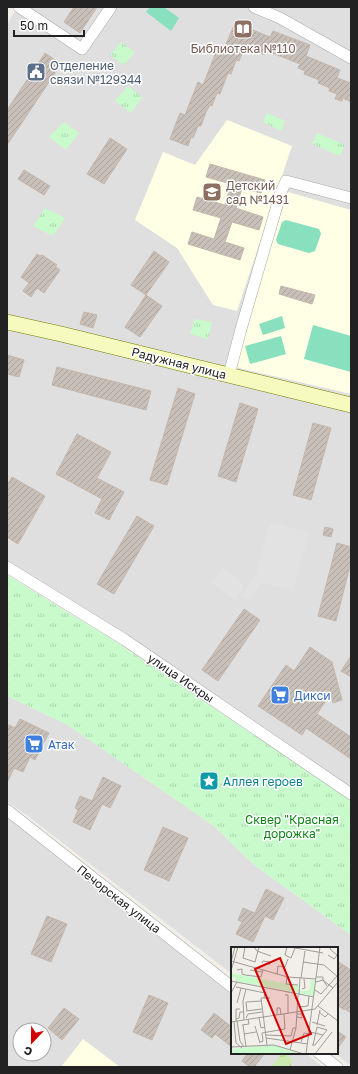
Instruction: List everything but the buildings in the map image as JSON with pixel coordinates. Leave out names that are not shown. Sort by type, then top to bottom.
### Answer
[{"type":"street","points":[[19,7],[82,49],[111,7]]},
{"type":"street","points":[[254,7],[280,18],[351,58]]},
{"type":"street","points":[[229,375],[279,199],[286,181],[351,198]]},
{"type":"street","name":"Радужная улица","points":[[7,322],[351,405]]},
{"type":"street","name":"улица Искры","points":[[7,567],[125,640],[351,794]]},
{"type":"street","name":"Печорская улица","points":[[7,810],[231,986]]},
{"type":"street","points":[[320,1054],[337,1067]]},
{"type":"shaded area","points":[[18,7],[351,7],[351,401],[7,318],[7,24]]},
{"type":"shaded area","name":"Детский сад №1431","points":[[227,120],[292,146],[237,311],[213,305],[177,248],[135,220],[163,152],[195,165]]},
{"type":"shaded area","points":[[288,192],[351,210],[351,394],[235,367],[284,200]]},
{"type":"shaded area","points":[[7,328],[351,411],[351,787],[119,630],[7,561]]},
{"type":"shaded area","points":[[270,522],[309,532],[293,590],[261,583],[250,601],[241,596],[256,574]]},
{"type":"shaded area","points":[[223,568],[238,579],[244,587],[235,600],[211,583]]},
{"type":"shaded area","points":[[7,696],[66,724],[214,826],[253,864],[351,935],[351,1066],[336,1054],[338,1054],[338,947],[231,947],[231,973],[24,813],[7,802]]},
{"type":"shaded area","points":[[7,818],[231,994],[231,1054],[306,1054],[323,1067],[7,1067]]},
{"type":"shaded area","points":[[83,1039],[120,1067],[61,1067]]},
{"type":"green space","points":[[150,7],[164,7],[179,18],[171,31],[146,12]]},
{"type":"green space","points":[[121,42],[135,52],[124,65],[110,55]]},
{"type":"green space","points":[[128,86],[142,97],[131,113],[115,101]]},
{"type":"green space","points":[[267,113],[285,121],[281,131],[263,122]]},
{"type":"green space","points":[[64,122],[79,133],[66,150],[49,137]]},
{"type":"green space","points":[[317,133],[345,145],[340,156],[312,144]]},
{"type":"green space","points":[[45,208],[65,218],[53,236],[33,226]]},
{"type":"green space","points":[[286,220],[319,229],[321,234],[315,251],[309,253],[278,244],[276,240],[282,222]]},
{"type":"green space","points":[[282,316],[285,328],[263,335],[259,324]]},
{"type":"green space","points":[[195,319],[212,322],[208,339],[190,334]]},
{"type":"green space","points":[[313,325],[351,336],[351,372],[304,359]]},
{"type":"green space","points":[[281,336],[286,354],[250,364],[245,346]]},
{"type":"green space","name":"Сквер \"Красная дорожка\"","points":[[7,575],[116,642],[351,801],[351,935],[253,864],[214,826],[66,724],[7,696]]},
{"type":"green space","points":[[281,1054],[285,1054],[292,1059],[291,1067],[271,1067]]},
{"type":"place","name":"Библиотека №110","points":[[243,29]]},
{"type":"place","name":"Отделение связи №129344","points":[[36,72]]},
{"type":"place","name":"Детский сад №1431","points":[[212,192]]},
{"type":"place","name":"Дикси","points":[[280,695]]},
{"type":"place","name":"Атак","points":[[34,744]]},
{"type":"place","name":"Аллея героев","points":[[209,781]]}]
